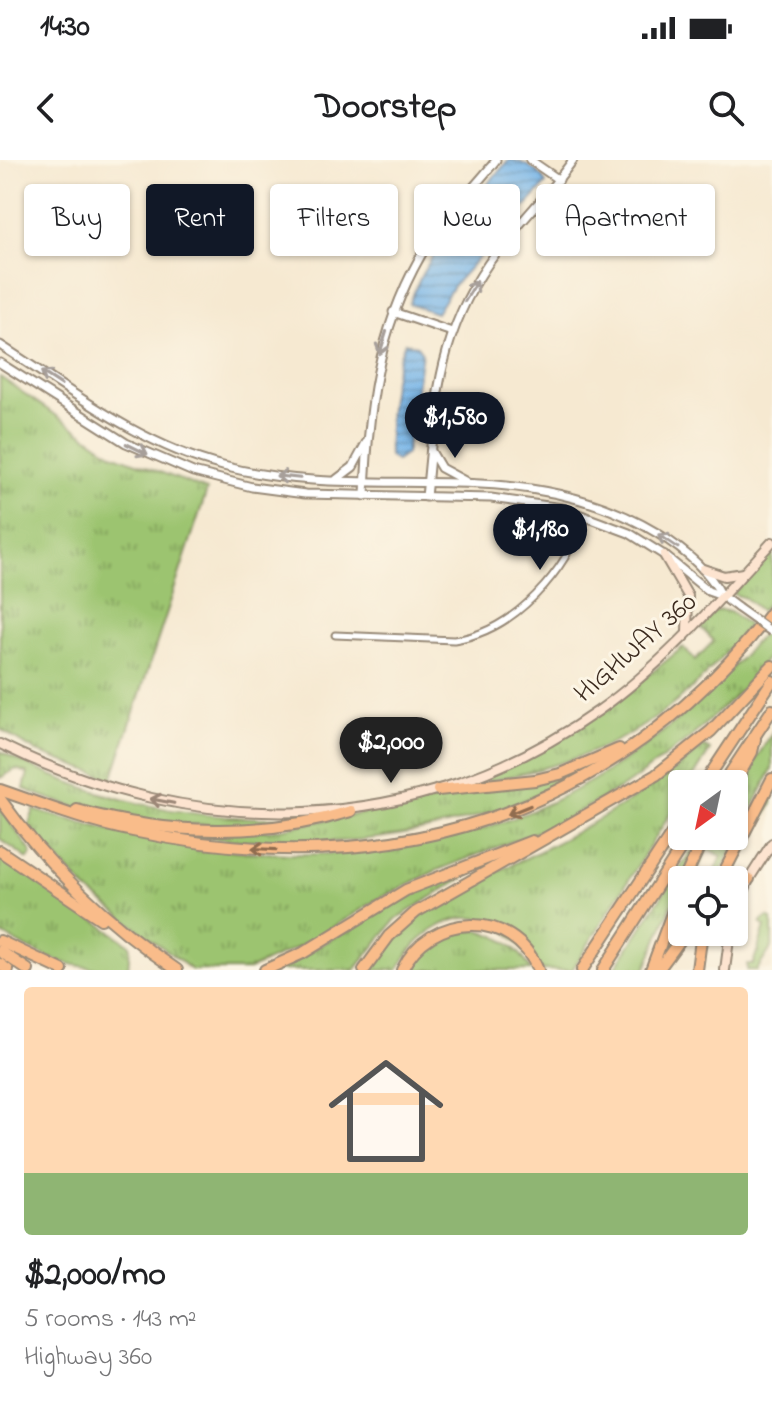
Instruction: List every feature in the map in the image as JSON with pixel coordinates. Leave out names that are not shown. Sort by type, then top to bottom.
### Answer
[{"type":"highway","points":[[0,787],[93,822],[218,846],[311,851],[382,846],[455,831],[523,809],[589,776],[669,721],[713,681],[772,611]]},
{"type":"highway","points":[[364,970],[389,936],[416,912],[625,796],[684,754],[738,704],[772,666]]},
{"type":"highway","points":[[713,770],[772,681]]},
{"type":"highway","points":[[732,770],[772,710]]},
{"type":"highway","points":[[742,770],[752,752],[756,734]]},
{"type":"highway","points":[[438,790],[509,785],[560,774],[636,742]]},
{"type":"highway","points":[[727,866],[772,779]]},
{"type":"highway","points":[[0,799],[58,873],[143,946]]},
{"type":"highway","points":[[36,800],[115,819],[202,830],[285,825],[351,811]]},
{"type":"highway","points":[[265,970],[303,953],[406,890],[564,829]]},
{"type":"highway","points":[[582,970],[668,839]]},
{"type":"highway","points":[[603,970],[680,850]]},
{"type":"highway","points":[[0,851],[177,970]]},
{"type":"highway","points":[[402,970],[411,954],[428,938],[450,927],[469,924],[488,926],[514,939],[538,970]]},
{"type":"highway","points":[[651,970],[668,924]]},
{"type":"highway","points":[[0,941],[62,970]]},
{"type":"highway","points":[[658,970],[676,946]]},
{"type":"highway","points":[[697,970],[700,946]]},
{"type":"highway","points":[[0,951],[28,970]]},
{"type":"highway","points":[[0,964],[8,970]]},
{"type":"main road","name":"HIGHWAY 360","points":[[0,744],[55,771],[171,803],[298,814],[332,808],[351,811],[438,790],[513,758],[573,727],[637,680],[772,542]]},
{"type":"main road","points":[[664,555],[688,596],[686,633]]},
{"type":"main road","points":[[703,569],[724,576],[743,572]]},
{"type":"main road","points":[[749,879],[772,843]]},
{"type":"main road","points":[[725,970],[728,946]]},
{"type":"street","points":[[365,496],[373,382],[393,312],[425,248],[454,207],[496,160]]},
{"type":"street","points":[[530,160],[559,180]]},
{"type":"street","points":[[426,497],[438,377],[452,332],[470,291],[490,261],[573,160]]},
{"type":"street","points":[[393,312],[452,332]]},
{"type":"street","points":[[0,345],[135,432],[197,458],[265,475],[471,483],[545,489],[590,501],[665,538],[703,569],[722,596]]},
{"type":"street","points":[[0,363],[126,443],[193,472],[255,488],[365,496],[527,501],[584,515],[629,533],[664,555],[708,591],[722,596],[772,632]]},
{"type":"street","points":[[333,480],[343,477],[353,467],[367,441]]},
{"type":"street","points":[[429,446],[447,474],[471,483]]},
{"type":"street","points":[[193,472],[197,458]]},
{"type":"street","points":[[335,635],[454,640],[472,636],[528,602],[549,583],[577,537],[590,501]]},
{"type":"green space","points":[[0,377],[113,454],[207,490],[112,779],[37,752],[0,729]]},
{"type":"green space","points":[[772,548],[772,598],[761,611],[745,598],[733,594]]},
{"type":"green space","points":[[713,612],[730,612],[748,625],[692,688],[664,711],[604,747],[569,760],[489,781],[488,776],[541,749],[590,718],[683,647],[695,660],[714,641],[701,628]]},
{"type":"green space","points":[[762,634],[772,641],[772,652],[740,691],[689,739],[629,783],[559,823],[435,871],[380,898],[307,943],[248,970],[192,970],[87,890],[28,827],[34,810],[138,836],[239,851],[336,854],[430,842],[519,816],[604,774],[685,713]]},
{"type":"green space","points":[[772,733],[772,769],[748,817],[748,772]]},
{"type":"green space","points":[[704,746],[710,750],[698,770],[674,770]]},
{"type":"green space","points":[[0,751],[67,781],[137,803],[210,815],[283,818],[284,821],[185,824],[152,822],[87,810],[24,789],[28,773],[16,769],[0,778]]},
{"type":"green space","points":[[668,775],[668,817],[572,970],[541,970],[502,929],[481,919],[466,918],[452,921],[425,935],[398,970],[371,970],[386,947],[426,910],[475,882],[550,846]]},
{"type":"green space","points":[[559,777],[562,784],[515,804],[469,819],[379,838],[287,842],[187,836],[187,833],[273,830]]},
{"type":"green space","points":[[772,793],[772,803],[748,848],[748,839]]},
{"type":"green space","points":[[0,808],[32,853],[28,859],[0,839]]},
{"type":"green space","points":[[692,850],[694,850],[687,866],[681,866]]},
{"type":"green space","points":[[710,850],[732,850],[724,866],[718,866],[722,856]]},
{"type":"green space","points":[[743,850],[747,850],[738,866],[734,866]]},
{"type":"green space","points":[[0,854],[130,945],[128,970],[61,962],[0,933]]},
{"type":"green space","points":[[463,871],[467,875],[396,919],[355,970],[278,970],[392,904]]},
{"type":"green space","points":[[668,886],[668,914],[645,970],[614,970]]},
{"type":"green space","points":[[768,917],[772,919],[772,947],[757,970],[747,970],[747,964],[753,964],[765,927],[760,923]]},
{"type":"green space","points":[[479,930],[510,944],[531,970],[409,970],[429,945],[456,933]]},
{"type":"water","points":[[509,160],[531,168],[546,184],[536,184],[536,195],[520,213],[520,184],[488,184]]},
{"type":"water","points":[[433,256],[480,256],[453,286],[436,313],[409,304]]},
{"type":"water","points":[[405,342],[417,346],[422,353],[406,454],[396,461],[389,457],[390,413],[393,384]]}]
